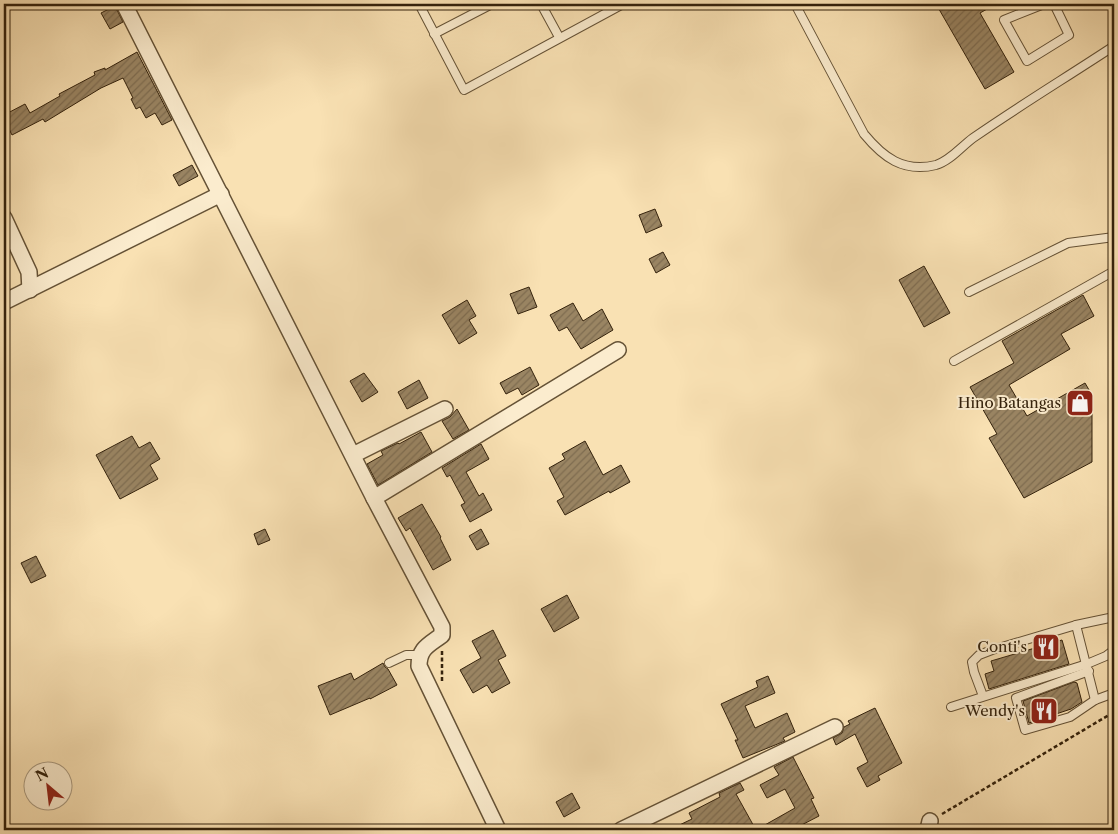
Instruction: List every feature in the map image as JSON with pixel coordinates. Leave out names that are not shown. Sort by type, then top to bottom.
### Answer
[{"type":"street","points":[[124,4],[352,455],[442,627],[442,634],[423,649],[419,655],[420,666],[498,830]]},
{"type":"street","points":[[4,302],[221,194]]},
{"type":"street","points":[[4,218],[29,272],[30,290]]},
{"type":"street","points":[[374,498],[618,350]]},
{"type":"street","points":[[352,455],[445,409]]},
{"type":"street","points":[[621,830],[835,726]]},
{"type":"lane","points":[[419,4],[464,90],[623,4]]},
{"type":"lane","points":[[434,34],[492,4]]},
{"type":"lane","points":[[541,4],[559,38]]},
{"type":"lane","points":[[795,4],[864,134],[893,162],[906,165],[928,166],[945,160],[972,139],[1114,46]]},
{"type":"lane","points":[[1044,4],[1004,20],[1027,61],[1069,34],[1054,4]]},
{"type":"lane","points":[[1096,4],[1114,5]]},
{"type":"lane","points":[[968,292],[1068,243],[1114,237]]},
{"type":"lane","points":[[954,362],[1114,271]]},
{"type":"lane","points":[[983,696],[972,662],[979,656],[992,650],[1076,625],[1114,617]]},
{"type":"lane","points":[[1076,625],[1095,700]]},
{"type":"lane","points":[[1114,650],[1088,668],[1016,698],[1025,730],[1070,717],[1095,700],[1114,693]]},
{"type":"lane","points":[[389,662],[406,655],[419,655]]},
{"type":"lane","points":[[951,707],[983,696],[1088,668]]},
{"type":"path","points":[[442,634],[442,683]]},
{"type":"path","points":[[929,826],[1114,712]]},
{"type":"building","points":[[936,4],[996,4],[980,13],[1014,72],[985,89]]},
{"type":"building","points":[[115,6],[123,22],[110,29],[101,13]]},
{"type":"building","points":[[137,52],[172,120],[162,125],[155,113],[146,118],[140,107],[136,109],[123,78],[101,88],[45,122],[43,119],[12,135],[4,115],[25,104],[30,113],[60,96],[59,94],[95,75],[94,72],[105,68],[105,70]]},
{"type":"building","points":[[192,165],[198,176],[179,186],[173,175]]},
{"type":"building","points":[[655,209],[662,226],[646,233],[639,215]]},
{"type":"building","points":[[663,252],[670,265],[656,273],[649,259]]},
{"type":"building","points":[[924,266],[950,313],[924,327],[899,280]]},
{"type":"building","points":[[529,287],[537,307],[518,314],[510,294]]},
{"type":"building","points":[[1083,295],[1094,316],[1061,334],[1070,349],[1009,385],[1027,416],[1085,383],[1092,395],[1092,462],[1024,498],[989,438],[997,434],[970,387],[1014,363],[1002,341]]},
{"type":"building","points":[[467,300],[476,316],[469,320],[477,333],[459,344],[442,315]]},
{"type":"building","points":[[573,303],[583,321],[602,309],[613,330],[581,349],[567,327],[559,331],[550,315]]},
{"type":"building","points":[[530,367],[539,385],[522,395],[518,388],[506,394],[500,383]]},
{"type":"building","points":[[364,373],[378,392],[362,402],[350,381]]},
{"type":"building","points":[[419,380],[428,398],[407,409],[398,392]]},
{"type":"building","points":[[457,409],[469,430],[453,439],[442,421],[450,417]]},
{"type":"building","points":[[421,432],[432,452],[378,485],[367,464],[383,455],[381,451]]},
{"type":"building","points":[[132,436],[139,448],[150,442],[160,459],[150,465],[158,479],[120,499],[96,455]]},
{"type":"building","points":[[585,441],[603,475],[621,465],[630,482],[565,515],[557,501],[564,497],[549,468],[565,459],[562,454]]},
{"type":"building","points":[[481,444],[489,459],[466,472],[479,496],[483,493],[492,510],[470,522],[461,505],[465,503],[450,475],[447,477],[442,468]]},
{"type":"building","points":[[422,504],[441,537],[451,560],[433,570],[410,528],[406,531],[398,518]]},
{"type":"building","points":[[265,529],[270,540],[258,545],[254,534]]},
{"type":"building","points":[[481,529],[489,544],[477,550],[469,536]]},
{"type":"building","points":[[36,556],[46,576],[31,583],[21,563]]},
{"type":"building","points":[[567,595],[579,618],[554,632],[541,609]]},
{"type":"building","points":[[493,630],[506,656],[498,660],[510,683],[492,693],[487,685],[473,693],[460,670],[481,658],[472,641]]},
{"type":"building","points":[[1062,640],[1069,664],[989,689],[985,674],[994,671],[991,661]]},
{"type":"building","points":[[383,663],[397,685],[370,699],[330,715],[318,686],[351,673],[354,680]]},
{"type":"building","points":[[768,676],[775,693],[745,706],[755,728],[787,713],[795,732],[783,738],[785,741],[743,758],[735,740],[738,740],[721,704],[758,687],[756,681]]},
{"type":"building","points":[[1074,682],[1077,683],[1082,702],[1071,709],[1029,723],[1023,701]]},
{"type":"building","points":[[875,708],[902,763],[878,776],[880,780],[867,787],[857,768],[868,762],[855,734],[836,745],[833,738],[842,733],[844,727],[850,724],[848,721]]},
{"type":"building","points":[[793,757],[814,798],[811,799],[819,816],[792,830],[756,830],[795,808],[785,789],[767,798],[760,785],[779,775],[774,767]]},
{"type":"building","points":[[740,783],[744,790],[736,794],[756,830],[669,830],[692,819],[689,813],[720,797],[719,793]]},
{"type":"building","points":[[572,793],[580,808],[564,817],[556,802]]},
{"type":"place","name":"Hino Batangas","points":[[1080,403]]},
{"type":"place","name":"Conti's","points":[[1046,647]]},
{"type":"place","name":"Wendy's","points":[[1044,711]]}]
